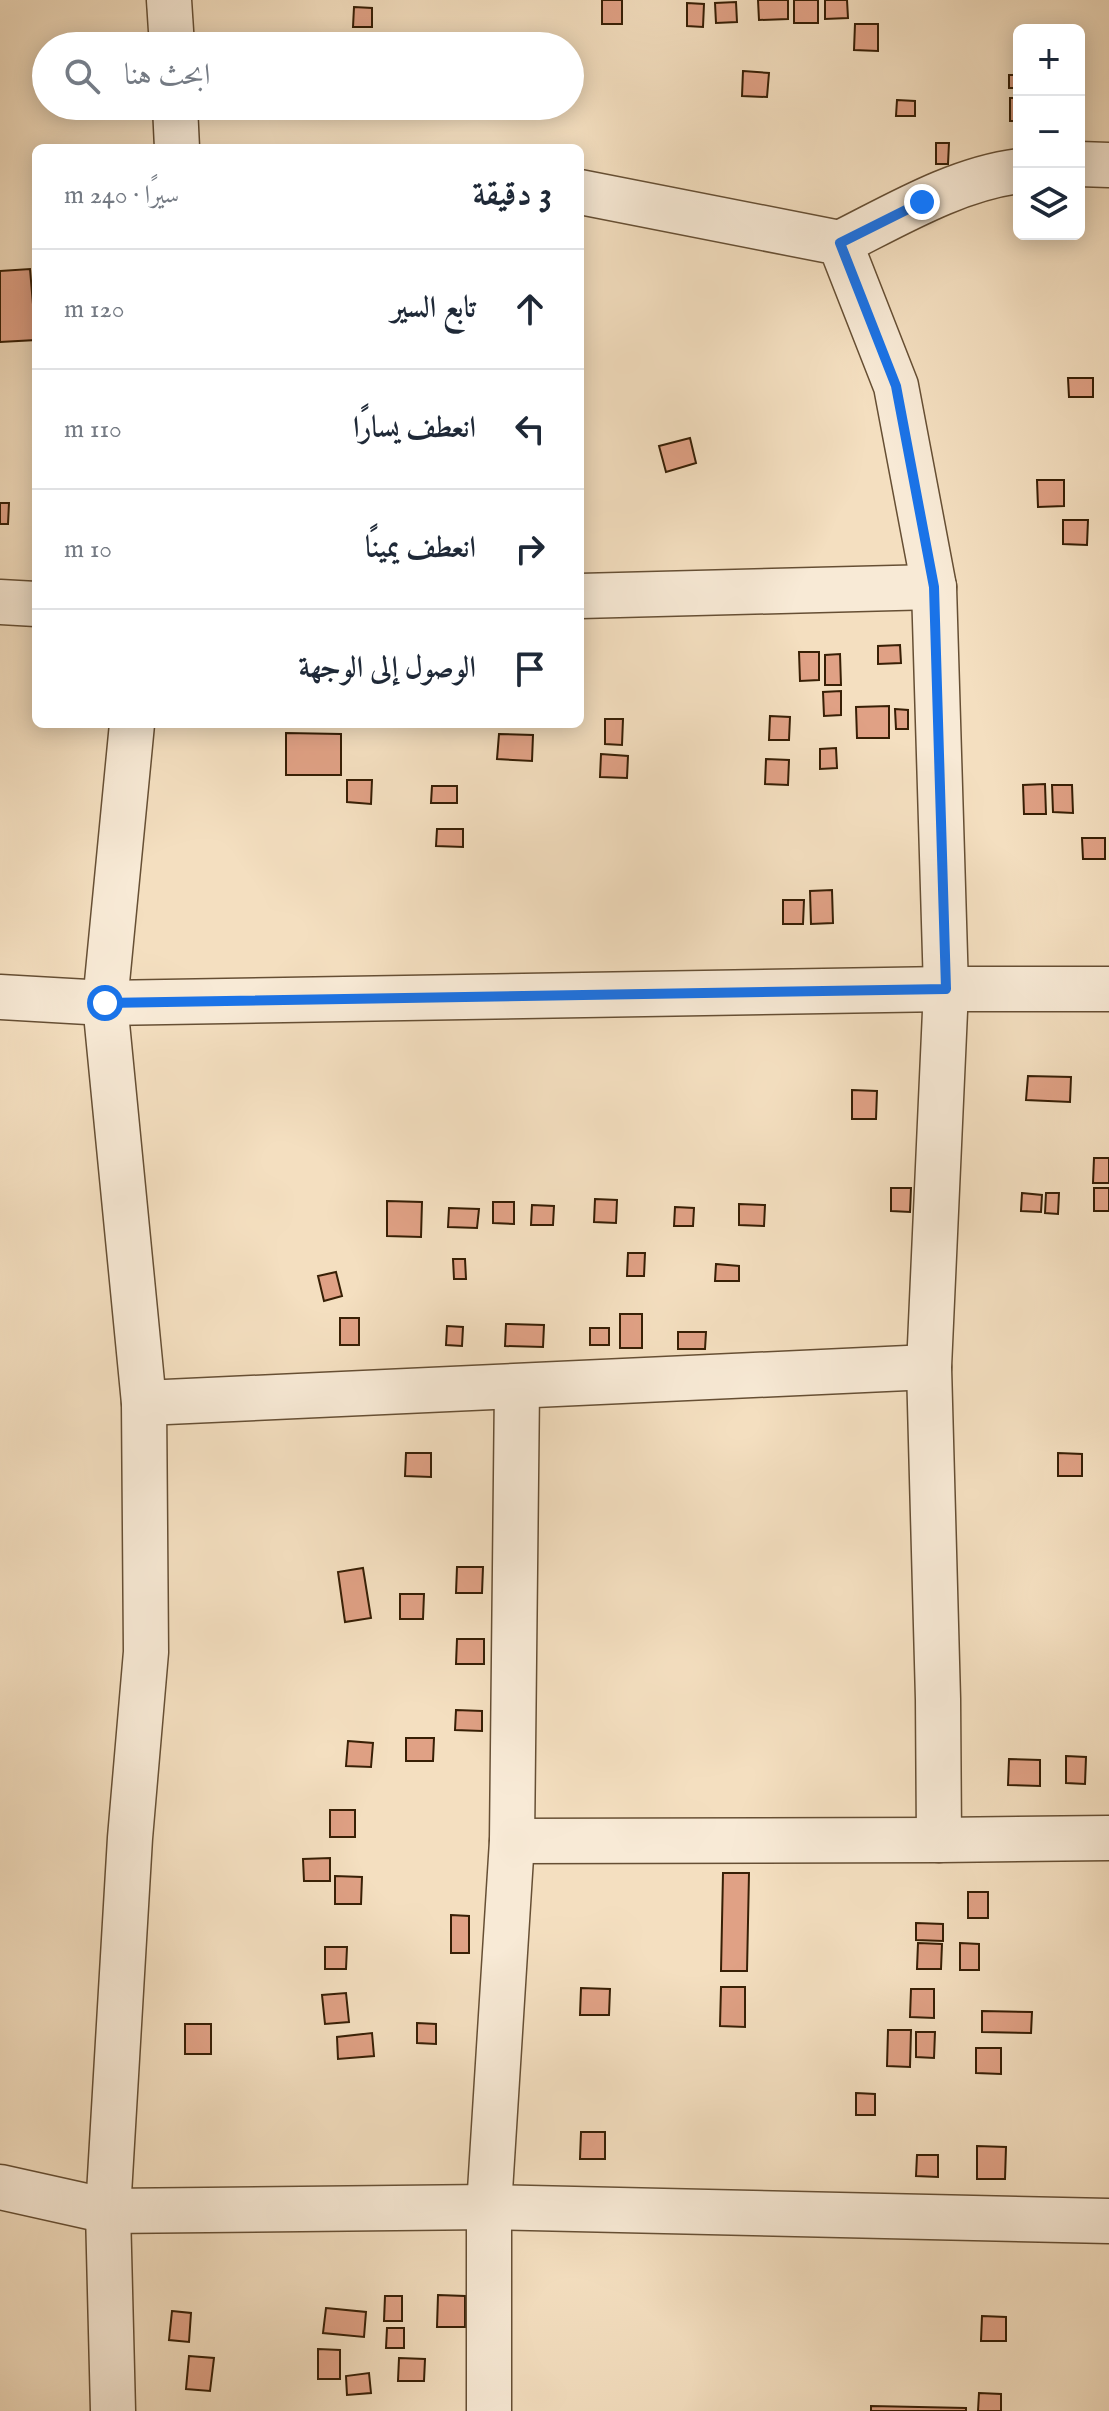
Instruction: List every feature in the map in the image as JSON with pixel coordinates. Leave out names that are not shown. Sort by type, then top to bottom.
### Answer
[{"type":"street","points":[[169,0],[171,32]]},
{"type":"street","points":[[176,120],[177,144]]},
{"type":"street","points":[[1085,164],[1109,165]]},
{"type":"street","points":[[584,193],[840,243],[922,202],[991,174],[1013,172]]},
{"type":"street","points":[[840,243],[896,386],[934,587],[946,989],[929,1367],[939,1840]]},
{"type":"street","points":[[584,596],[934,587]]},
{"type":"street","points":[[0,602],[32,604]]},
{"type":"street","points":[[113,2411],[108,2211],[130,1838],[146,1652],[144,1403],[105,1003],[132,728]]},
{"type":"street","points":[[0,997],[105,1003],[1109,989]]},
{"type":"street","points":[[144,1403],[929,1367]]},
{"type":"street","points":[[489,2411],[489,2207],[512,1841],[517,1387]]},
{"type":"street","points":[[512,1841],[1109,1838]]},
{"type":"street","points":[[0,2187],[108,2211],[489,2207],[1109,2221]]},
{"type":"building","points":[[602,0],[622,0],[622,24],[602,24]]},
{"type":"building","points":[[758,0],[788,0],[788,19],[759,20]]},
{"type":"building","points":[[794,0],[818,0],[818,23],[794,23]]},
{"type":"building","points":[[825,0],[847,0],[848,18],[825,19]]},
{"type":"building","points":[[736,2],[737,22],[716,23],[715,3]]},
{"type":"building","points":[[687,3],[704,4],[703,27],[687,26]]},
{"type":"building","points":[[354,7],[372,8],[372,27],[353,27]]},
{"type":"building","points":[[855,24],[878,24],[878,51],[854,50]]},
{"type":"building","points":[[743,71],[769,73],[767,97],[742,96]]},
{"type":"building","points":[[1009,75],[1013,75],[1013,88],[1009,88]]},
{"type":"building","points":[[1010,98],[1013,98],[1013,121],[1010,121]]},
{"type":"building","points":[[897,100],[915,101],[915,116],[896,116]]},
{"type":"building","points":[[936,143],[949,143],[948,164],[936,164]]},
{"type":"building","points":[[30,269],[32,340],[0,342],[0,271]]},
{"type":"building","points":[[1068,378],[1093,378],[1093,397],[1069,397]]},
{"type":"building","points":[[690,438],[696,463],[666,472],[659,446]]},
{"type":"building","points":[[1037,480],[1064,480],[1064,506],[1038,507]]},
{"type":"building","points":[[0,503],[9,503],[8,524],[0,524]]},
{"type":"building","points":[[1063,520],[1088,520],[1087,545],[1063,544]]},
{"type":"building","points":[[900,645],[901,663],[878,664],[878,646]]},
{"type":"building","points":[[799,652],[819,652],[819,680],[800,681]]},
{"type":"building","points":[[840,654],[841,685],[825,685],[825,655]]},
{"type":"building","points":[[841,691],[841,715],[824,716],[823,692]]},
{"type":"building","points":[[889,706],[889,738],[857,738],[856,707]]},
{"type":"building","points":[[895,709],[908,710],[908,729],[896,729]]},
{"type":"building","points":[[770,716],[790,717],[789,740],[769,740]]},
{"type":"building","points":[[605,719],[623,719],[622,745],[605,744]]},
{"type":"building","points":[[286,733],[341,734],[341,775],[286,775]]},
{"type":"building","points":[[499,734],[533,735],[532,761],[497,759]]},
{"type":"building","points":[[836,748],[837,768],[820,769],[820,749]]},
{"type":"building","points":[[601,754],[628,756],[627,778],[600,777]]},
{"type":"building","points":[[766,759],[789,760],[788,785],[765,784]]},
{"type":"building","points":[[347,780],[372,780],[371,804],[347,802]]},
{"type":"building","points":[[1045,784],[1046,814],[1024,814],[1023,785]]},
{"type":"building","points":[[1052,785],[1072,785],[1073,813],[1053,812]]},
{"type":"building","points":[[432,786],[457,786],[457,803],[431,803]]},
{"type":"building","points":[[437,829],[463,829],[463,847],[436,846]]},
{"type":"building","points":[[1082,838],[1105,838],[1105,859],[1083,859]]},
{"type":"building","points":[[832,890],[833,923],[811,924],[810,891]]},
{"type":"building","points":[[783,900],[804,900],[803,924],[783,924]]},
{"type":"building","points":[[1028,1076],[1071,1077],[1070,1102],[1026,1100]]},
{"type":"building","points":[[852,1090],[877,1091],[876,1119],[852,1119]]},
{"type":"building","points":[[1094,1158],[1109,1158],[1109,1183],[1093,1183]]},
{"type":"building","points":[[891,1188],[911,1188],[910,1212],[891,1211]]},
{"type":"building","points":[[1094,1188],[1109,1188],[1109,1211],[1094,1211]]},
{"type":"building","points":[[1022,1193],[1042,1195],[1041,1212],[1021,1211]]},
{"type":"building","points":[[1046,1193],[1059,1193],[1058,1214],[1045,1213]]},
{"type":"building","points":[[595,1199],[617,1200],[616,1223],[594,1222]]},
{"type":"building","points":[[387,1201],[422,1202],[421,1237],[387,1236]]},
{"type":"building","points":[[493,1202],[514,1202],[514,1224],[493,1223]]},
{"type":"building","points":[[739,1204],[765,1205],[764,1226],[739,1225]]},
{"type":"building","points":[[532,1205],[554,1206],[553,1225],[531,1225]]},
{"type":"building","points":[[675,1207],[694,1208],[693,1226],[674,1226]]},
{"type":"building","points":[[449,1208],[479,1209],[477,1228],[448,1227]]},
{"type":"building","points":[[628,1253],[645,1253],[644,1276],[627,1276]]},
{"type":"building","points":[[453,1259],[465,1259],[466,1279],[454,1279]]},
{"type":"building","points":[[716,1264],[739,1266],[739,1281],[715,1281]]},
{"type":"building","points":[[336,1272],[342,1296],[324,1301],[318,1276]]},
{"type":"building","points":[[620,1314],[642,1314],[642,1348],[620,1348]]},
{"type":"building","points":[[340,1318],[359,1318],[359,1345],[340,1345]]},
{"type":"building","points":[[506,1324],[544,1325],[543,1347],[505,1346]]},
{"type":"building","points":[[447,1326],[463,1327],[462,1346],[446,1345]]},
{"type":"building","points":[[590,1328],[609,1328],[609,1345],[590,1345]]},
{"type":"building","points":[[678,1332],[706,1332],[705,1349],[678,1349]]},
{"type":"building","points":[[406,1453],[431,1453],[431,1477],[405,1476]]},
{"type":"building","points":[[1058,1453],[1082,1454],[1082,1476],[1058,1476]]},
{"type":"building","points":[[457,1567],[483,1567],[482,1593],[456,1593]]},
{"type":"building","points":[[363,1568],[371,1618],[345,1622],[338,1572]]},
{"type":"building","points":[[400,1594],[424,1594],[423,1619],[400,1619]]},
{"type":"building","points":[[457,1639],[484,1639],[484,1664],[456,1664]]},
{"type":"building","points":[[456,1710],[482,1711],[482,1731],[455,1730]]},
{"type":"building","points":[[406,1738],[434,1738],[433,1761],[406,1761]]},
{"type":"building","points":[[348,1741],[373,1743],[371,1767],[346,1766]]},
{"type":"building","points":[[1066,1756],[1086,1757],[1085,1784],[1066,1783]]},
{"type":"building","points":[[1009,1759],[1040,1760],[1040,1786],[1008,1785]]},
{"type":"building","points":[[330,1810],[355,1810],[355,1837],[330,1837]]},
{"type":"building","points":[[330,1858],[330,1881],[304,1881],[303,1859]]},
{"type":"building","points":[[723,1873],[749,1873],[747,1971],[721,1971]]},
{"type":"building","points":[[335,1876],[362,1877],[361,1904],[335,1904]]},
{"type":"building","points":[[968,1892],[988,1892],[988,1918],[968,1918]]},
{"type":"building","points":[[451,1915],[469,1916],[469,1953],[451,1953]]},
{"type":"building","points":[[916,1923],[943,1924],[943,1941],[916,1940]]},
{"type":"building","points":[[918,1943],[942,1944],[941,1969],[917,1969]]},
{"type":"building","points":[[960,1943],[979,1944],[979,1970],[960,1970]]},
{"type":"building","points":[[325,1947],[347,1947],[346,1969],[325,1969]]},
{"type":"building","points":[[721,1987],[745,1987],[745,2027],[720,2026]]},
{"type":"building","points":[[581,1988],[610,1989],[609,2015],[580,2015]]},
{"type":"building","points":[[911,1989],[934,1989],[934,2018],[910,2017]]},
{"type":"building","points":[[346,1993],[349,2022],[325,2024],[322,1995]]},
{"type":"building","points":[[982,2011],[1032,2012],[1031,2033],[982,2032]]},
{"type":"building","points":[[417,2023],[436,2024],[436,2044],[417,2043]]},
{"type":"building","points":[[185,2024],[211,2024],[211,2054],[185,2054]]},
{"type":"building","points":[[888,2030],[911,2030],[910,2067],[887,2066]]},
{"type":"building","points":[[916,2032],[935,2032],[934,2058],[916,2057]]},
{"type":"building","points":[[372,2033],[374,2056],[338,2059],[337,2037]]},
{"type":"building","points":[[976,2048],[1001,2048],[1001,2074],[976,2073]]},
{"type":"building","points":[[856,2093],[875,2094],[875,2115],[856,2115]]},
{"type":"building","points":[[581,2132],[605,2132],[605,2159],[580,2159]]},
{"type":"building","points":[[977,2146],[1006,2147],[1005,2179],[977,2179]]},
{"type":"building","points":[[917,2155],[938,2155],[938,2177],[916,2176]]},
{"type":"building","points":[[438,2295],[465,2296],[465,2327],[437,2327]]},
{"type":"building","points":[[385,2296],[402,2296],[402,2321],[384,2321]]},
{"type":"building","points":[[326,2308],[366,2312],[364,2337],[323,2333]]},
{"type":"building","points":[[172,2311],[191,2313],[189,2342],[169,2340]]},
{"type":"building","points":[[982,2316],[1006,2317],[1006,2341],[981,2341]]},
{"type":"building","points":[[387,2328],[404,2328],[404,2348],[386,2348]]},
{"type":"building","points":[[318,2349],[340,2350],[340,2379],[318,2379]]},
{"type":"building","points":[[189,2356],[214,2358],[210,2391],[186,2389]]},
{"type":"building","points":[[399,2358],[425,2359],[424,2381],[398,2381]]},
{"type":"building","points":[[369,2373],[371,2393],[347,2395],[346,2376]]},
{"type":"building","points":[[979,2393],[1001,2394],[1001,2411],[978,2411]]},
{"type":"building","points":[[871,2406],[966,2408],[966,2411],[871,2411]]},
{"type":"route","points":[[105,1003],[946,989],[934,587],[896,386],[840,243],[922,202]]}]
